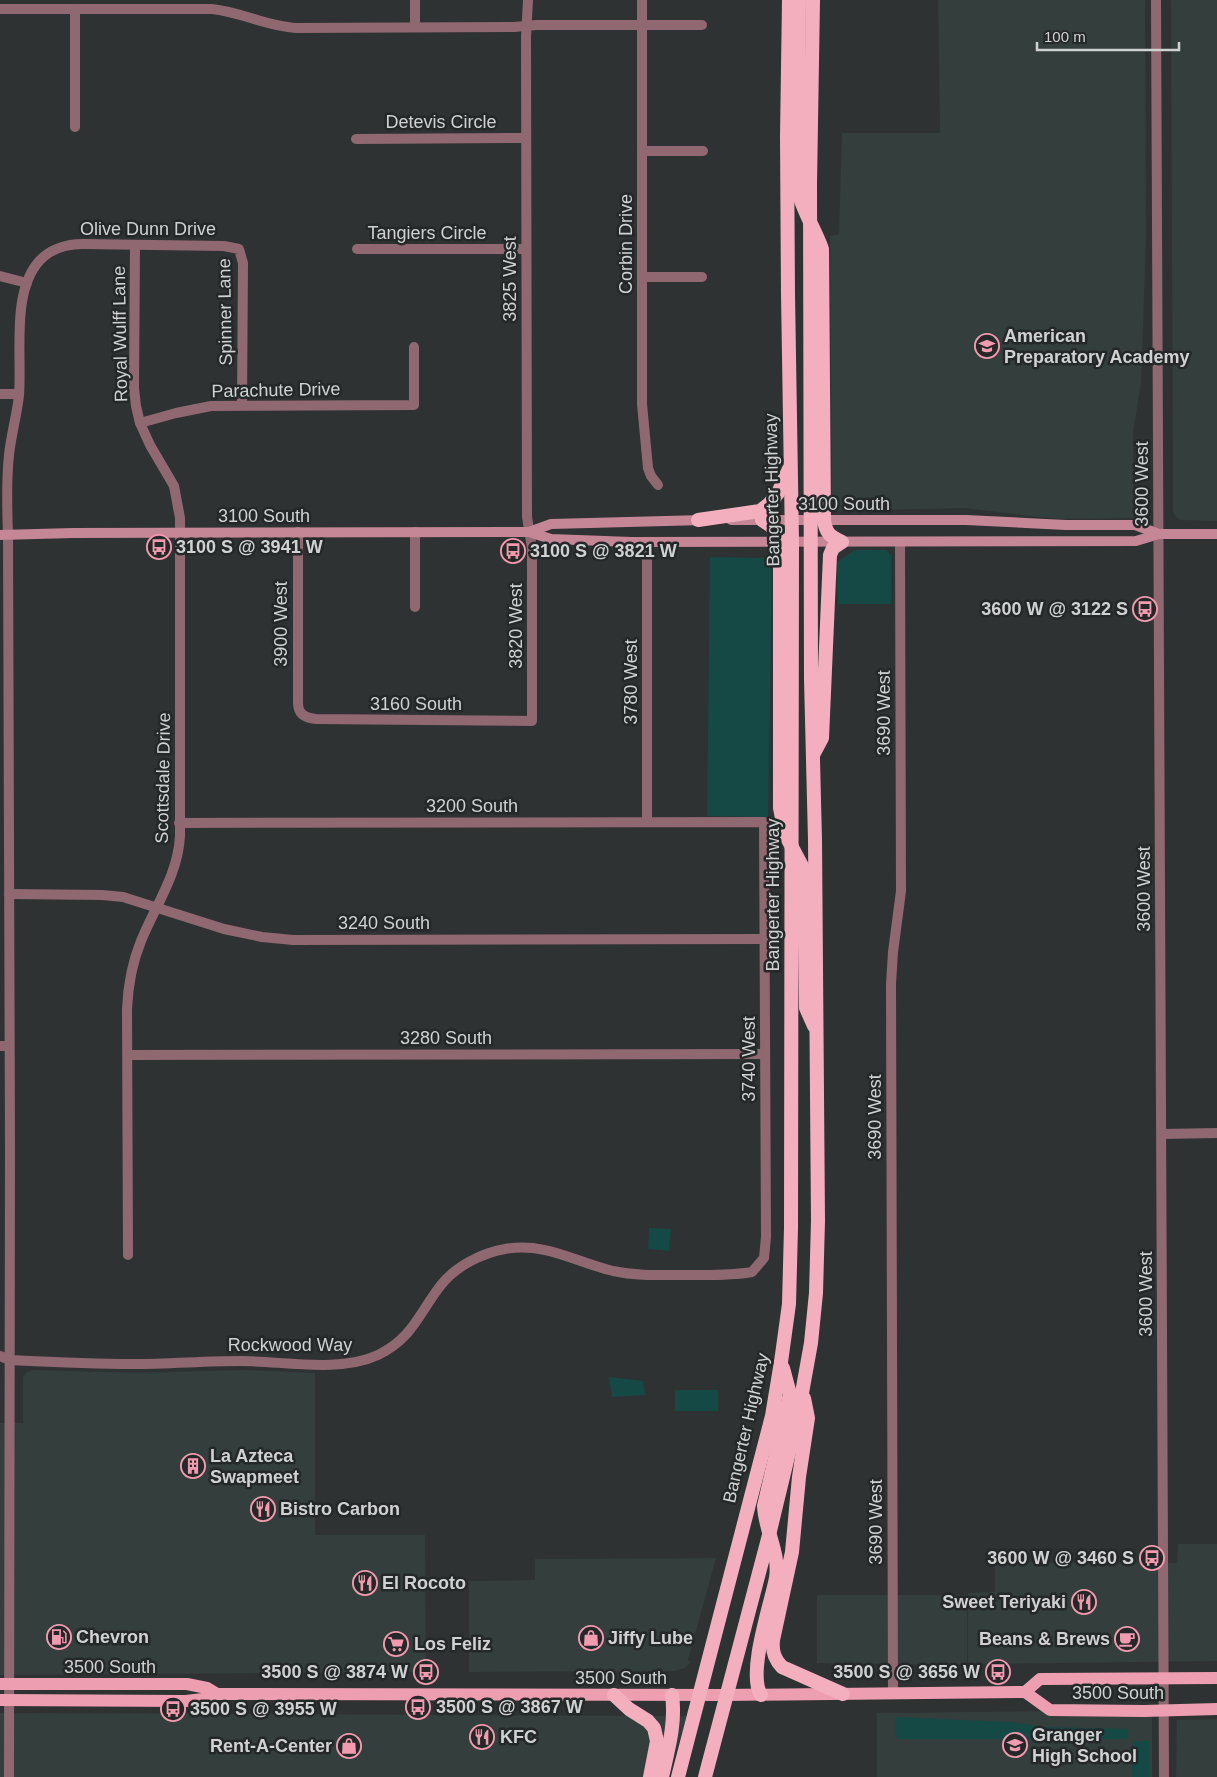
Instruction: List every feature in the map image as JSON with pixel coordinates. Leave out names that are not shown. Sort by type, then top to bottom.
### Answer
[{"type":"highway","name":"Bangerter Highway","points":[[678,1777],[772,1416],[789,1304],[791,1253],[792,849],[786,542],[792,520],[788,294],[789,0]]},
{"type":"highway","points":[[705,1777],[769,1535],[802,1392],[811,1343],[817,1271],[811,542],[818,520],[823,260],[818,236],[810,224],[798,191],[799,0]]},
{"type":"highway","points":[[810,224],[813,0]]},
{"type":"highway","points":[[698,520],[760,511],[778,493],[791,464]]},
{"type":"highway","points":[[762,520],[771,526],[786,542]]},
{"type":"highway","points":[[812,756],[822,738],[830,555],[833,548],[842,542],[830,536],[818,520]]},
{"type":"highway","points":[[792,849],[802,866],[804,875],[806,1008],[816,1028]]},
{"type":"highway","points":[[762,1695],[757,1683],[759,1651],[777,1573],[776,1554],[764,1516],[765,1498],[790,1394],[781,1362]]},
{"type":"highway","points":[[802,1392],[808,1418],[799,1477],[790,1564],[773,1640],[773,1650],[776,1660],[782,1666],[843,1694]]},
{"type":"highway","points":[[614,1695],[629,1709],[648,1720],[654,1728],[657,1742],[650,1777]]},
{"type":"highway","points":[[662,1777],[673,1726],[672,1695]]},
{"type":"main road","name":"3100 South","points":[[529,532],[551,524],[698,520],[966,520],[1066,525],[1135,525],[1159,534]]},
{"type":"main road","name":"3100 South","points":[[4,535],[73,532],[529,532],[551,539],[647,542],[900,542],[1136,541],[1159,534],[1217,534]]},
{"type":"main road","name":"3500 South","points":[[1025,1692],[1040,1679],[1217,1678]]},
{"type":"main road","name":"3500 South","points":[[5,1685],[193,1685],[207,1688],[217,1694]]},
{"type":"main road","name":"3500 South","points":[[5,1700],[186,1700],[203,1699],[217,1694],[762,1695],[1025,1692],[1050,1710],[1217,1709]]},
{"type":"street","points":[[415,0],[415,27]]},
{"type":"street","name":"3825 West","points":[[528,0],[526,249],[527,507],[529,532]]},
{"type":"street","name":"Corbin Drive","points":[[642,0],[644,428],[648,468],[658,485]]},
{"type":"street","name":"3600 West","points":[[1156,0],[1164,1777]]},
{"type":"street","points":[[0,9],[212,9],[282,27],[702,25]]},
{"type":"street","points":[[75,9],[75,127]]},
{"type":"street","name":"Detevis Circle","points":[[356,139],[526,138]]},
{"type":"street","points":[[642,151],[702,151]]},
{"type":"street","name":"Olive Dunn Drive","points":[[9,1777],[5,1700],[3,1360],[4,1046],[8,894],[4,535],[8,461],[19,394],[20,331],[26,283],[36,264],[42,258],[64,246],[83,244],[224,246],[239,249]]},
{"type":"street","name":"Royal Wulff Lane","points":[[135,245],[134,388],[136,406],[140,423],[150,445],[174,486],[179,506],[180,532]]},
{"type":"street","name":"Spinner Lane","points":[[239,249],[243,263],[242,405]]},
{"type":"street","name":"Tangiers Circle","points":[[357,249],[526,249]]},
{"type":"street","points":[[0,276],[26,283]]},
{"type":"street","points":[[642,277],[702,277]]},
{"type":"street","name":"Parachute Drive","points":[[140,423],[211,406],[414,405],[414,347]]},
{"type":"street","points":[[0,394],[19,394]]},
{"type":"street","name":"Scottsdale Drive","points":[[128,1256],[128,1000],[130,978],[141,940],[174,867],[179,844],[180,532]]},
{"type":"street","name":"3900 West","points":[[298,532],[298,703],[299,711],[302,715]]},
{"type":"street","points":[[414,607],[415,532]]},
{"type":"street","name":"3820 West","points":[[529,532],[532,548],[532,721]]},
{"type":"street","name":"3780 West","points":[[647,542],[647,822]]},
{"type":"street","name":"3690 West","points":[[893,1693],[890,984],[901,891],[900,542]]},
{"type":"street","name":"3160 South","points":[[302,715],[316,719],[532,721]]},
{"type":"street","name":"3200 South","points":[[179,823],[764,822]]},
{"type":"street","name":"3740 West","points":[[732,1275],[752,1272],[764,1258],[766,1237],[764,822]]},
{"type":"street","name":"3240 South","points":[[8,894],[123,897],[224,929],[262,937],[293,940],[765,939]]},
{"type":"street","name":"3280 South","points":[[128,1055],[765,1054]]},
{"type":"street","points":[[1162,1134],[1217,1133]]},
{"type":"street","name":"Rockwood Way","points":[[3,1360],[134,1364],[242,1361],[340,1364],[360,1362],[381,1354],[401,1340],[419,1320],[442,1283],[460,1268],[491,1253],[516,1248],[529,1247],[553,1251],[595,1266],[643,1276],[732,1275]]},
{"type":"shaded area","points":[[938,0],[1145,0],[1146,239],[1141,383],[1133,432],[1134,518],[1057,519],[964,508],[832,511],[830,236],[839,234],[842,133],[940,133]]},
{"type":"shaded area","points":[[1171,0],[1217,0],[1217,521],[1180,520],[1173,512]]},
{"type":"shaded area","points":[[855,550],[886,550],[891,555],[891,604],[838,604],[837,562]]},
{"type":"shaded area","points":[[710,557],[768,558],[772,565],[768,817],[707,816]]},
{"type":"shaded area","points":[[649,1228],[671,1229],[669,1251],[648,1249]]},
{"type":"shaded area","points":[[32,1370],[138,1373],[243,1370],[315,1373],[315,1535],[425,1535],[426,1672],[0,1675],[0,1423],[23,1423],[23,1377]]},
{"type":"shaded area","points":[[609,1377],[643,1381],[645,1395],[612,1397]]},
{"type":"shaded area","points":[[675,1390],[718,1390],[718,1411],[675,1411]]},
{"type":"shaded area","points":[[1178,1544],[1217,1544],[1217,1661],[968,1664],[968,1593],[995,1592],[995,1562],[1177,1563]]},
{"type":"shaded area","points":[[716,1558],[688,1660],[691,1662],[685,1668],[674,1671],[469,1672],[469,1581],[535,1580],[535,1559]]},
{"type":"shaded area","points":[[817,1595],[967,1595],[967,1665],[817,1663]]},
{"type":"shaded area","name":"Granger High School","points":[[1152,1710],[1152,1777],[877,1777],[877,1713]]},
{"type":"shaded area","points":[[0,1713],[689,1716],[664,1777],[0,1777]]},
{"type":"shaded area","points":[[895,1717],[1009,1722],[1045,1727],[1128,1729],[1128,1739],[898,1739],[895,1734]]},
{"type":"shaded area","points":[[1217,1719],[1217,1777],[1176,1777],[1177,1720]]},
{"type":"shaded area","points":[[1133,1741],[1149,1741],[1149,1777],[1132,1777]]},
{"type":"place","name":"American Preparatory Academy","points":[[987,346]]},
{"type":"place","name":"3100 S @ 3941 W","points":[[159,547]]},
{"type":"place","name":"3100 S @ 3821 W","points":[[513,551]]},
{"type":"place","name":"3600 W @ 3122 S","points":[[1145,609]]},
{"type":"place","name":"La Azteca Swapmeet","points":[[193,1466]]},
{"type":"place","name":"Bistro Carbon","points":[[263,1509]]},
{"type":"place","name":"3600 W @ 3460 S","points":[[1152,1558]]},
{"type":"place","name":"El Rocoto","points":[[365,1583]]},
{"type":"place","name":"Sweet Teriyaki","points":[[1084,1602]]},
{"type":"place","name":"Chevron","points":[[59,1637]]},
{"type":"place","name":"Jiffy Lube","points":[[591,1638]]},
{"type":"place","name":"Beans & Brews","points":[[1127,1639]]},
{"type":"place","name":"Los Feliz","points":[[396,1644]]},
{"type":"place","name":"3500 S @ 3874 W","points":[[426,1672]]},
{"type":"place","name":"3500 S @ 3656 W","points":[[998,1672]]},
{"type":"place","name":"3500 S @ 3867 W","points":[[418,1707]]},
{"type":"place","name":"3500 S @ 3955 W","points":[[173,1709]]},
{"type":"place","name":"KFC","points":[[482,1737]]},
{"type":"place","name":"Granger High School","points":[[1015,1745]]},
{"type":"place","name":"Rent-A-Center","points":[[349,1746]]}]
